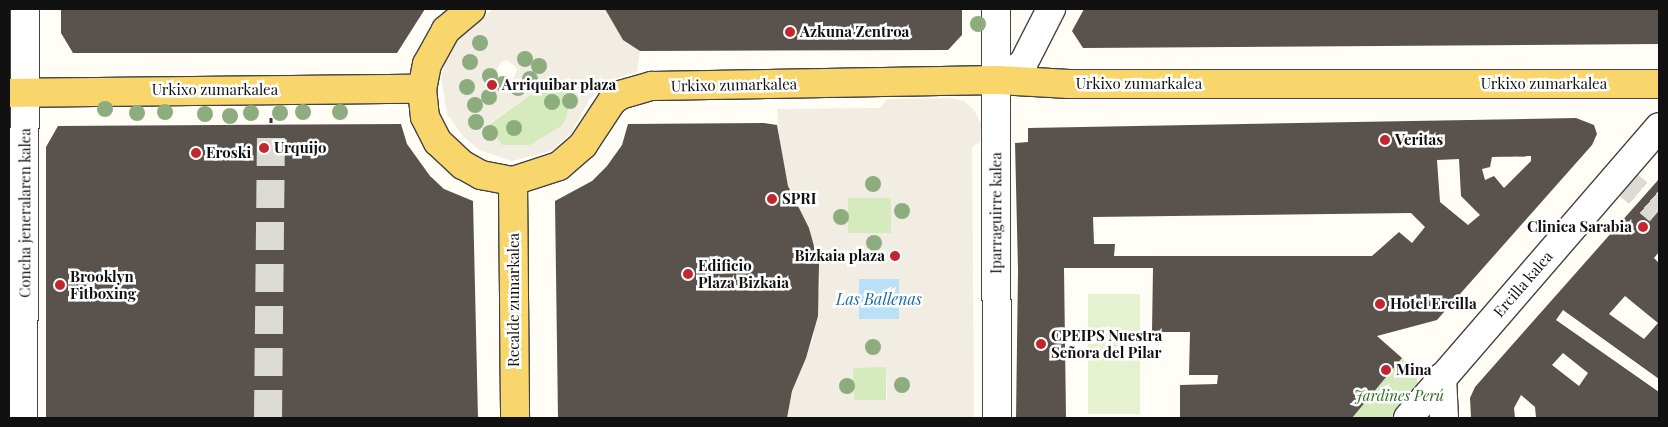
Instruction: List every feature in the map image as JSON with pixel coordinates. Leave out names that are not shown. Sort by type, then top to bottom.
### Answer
[{"type":"main road","points":[[471,9],[440,39],[423,75],[422,89],[425,117],[448,152],[481,174],[513,181]]},
{"type":"main road","name":"Urkixo zumarkalea","points":[[513,181],[548,171],[569,159],[591,135],[604,110],[620,94],[652,86],[998,80],[1069,84],[1659,84]]},
{"type":"main road","name":"Urkixo zumarkalea","points":[[17,92],[422,89]]},
{"type":"main road","name":"Recalde zumarkalea","points":[[513,181],[515,418]]},
{"type":"street","name":"Concha jeneralaren kalea","points":[[23,418],[16,285],[17,92],[25,9]]},
{"type":"street","name":"Iparraguirre kalea","points":[[996,9],[998,80],[997,418]]},
{"type":"street","points":[[998,80],[1023,64],[1051,9]]},
{"type":"street","name":"Ercilla kalea","points":[[1408,418],[1659,127]]},
{"type":"street","points":[[1442,377],[1444,418]]},
{"type":"green space","points":[[556,76],[571,90],[567,118],[562,126],[530,145],[502,145],[487,126]]},
{"type":"green space","points":[[848,198],[891,198],[891,233],[848,233]]},
{"type":"green space","points":[[1088,294],[1140,294],[1140,414],[1088,414]]},
{"type":"green space","name":"Jardines Perú","points":[[1402,358],[1415,371],[1427,418],[1352,418]]},
{"type":"green space","points":[[853,367],[886,367],[886,401],[853,401]]},
{"type":"shaded area","name":"Arriquibar plaza","points":[[494,9],[605,9],[623,40],[640,51],[637,72],[607,81],[589,100],[572,132],[551,151],[512,161],[479,150],[463,136],[447,114],[441,77],[450,47],[470,25]],"holes":[[[507,60],[517,68],[514,78],[508,81],[499,78],[496,71],[501,62]],[[556,76],[571,90],[567,118],[562,126],[530,145],[502,145],[487,125]]]},
{"type":"shaded area","name":"Bizkaia plaza","points":[[951,98],[964,101],[974,110],[981,123],[980,142],[972,147],[974,418],[787,418],[792,391],[813,339],[820,284],[816,249],[788,186],[780,146],[777,109],[880,108],[887,99]],"holes":[[[848,198],[891,198],[891,233],[848,233]],[[886,367],[887,400],[854,400],[853,368]]]},
{"type":"water","name":"Las Ballenas","points":[[859,279],[899,279],[899,319],[859,319]]},
{"type":"building","points":[[61,9],[425,9],[397,53],[73,53],[61,33]]},
{"type":"building","name":"Azkuna Zentroa","points":[[605,9],[962,9],[962,35],[948,50],[640,51],[623,40]]},
{"type":"building","points":[[1084,9],[1659,9],[1659,44],[1083,48],[1072,31]]},
{"type":"building","points":[[1576,118],[1594,125],[1597,134],[1592,145],[1437,320],[1377,336],[1402,358],[1352,418],[1180,418],[1180,385],[1217,384],[1218,375],[1189,375],[1190,332],[1152,332],[1153,268],[1064,268],[1066,418],[1016,418],[1018,270],[1015,143],[1028,142],[1028,128]],"holes":[[[1531,156],[1531,161],[1504,188],[1494,176],[1485,180],[1482,169],[1490,167],[1492,157]],[[1459,159],[1461,196],[1480,215],[1468,225],[1440,202],[1437,160]],[[1411,213],[1425,227],[1412,243],[1399,232],[1372,256],[1114,256],[1115,244],[1094,244],[1093,217]]]},
{"type":"building","name":"Edificio Plaza Bizkaia","points":[[764,123],[777,125],[788,186],[809,228],[819,264],[818,316],[806,358],[792,391],[787,418],[558,418],[555,201],[592,181],[607,166],[622,145],[628,124]]},
{"type":"building","points":[[401,124],[407,144],[430,176],[444,189],[473,201],[478,418],[46,418],[46,147],[58,126]]},
{"type":"building","points":[[1659,179],[1659,252],[1654,258],[1659,263],[1659,379],[1563,310],[1556,320],[1659,392],[1659,418],[1536,418],[1535,407],[1521,395],[1514,408],[1515,418],[1471,418],[1470,398],[1475,387]],"holes":[[[1625,296],[1658,323],[1644,339],[1609,314]],[[1563,353],[1588,373],[1579,386],[1552,365]]]},
{"type":"tunnel","points":[[268,418],[271,125]]},
{"type":"tunnel","points":[[1617,175],[1659,211]]},
{"type":"place","name":"Azkuna Zentroa","points":[[790,32]]},
{"type":"place","name":"Arriquibar plaza","points":[[492,85]]},
{"type":"place","name":"Veritas","points":[[1385,140]]},
{"type":"place","name":"Urquijo","points":[[264,148]]},
{"type":"place","name":"Eroski","points":[[196,153]]},
{"type":"place","name":"SPRI","points":[[772,199]]},
{"type":"place","name":"Clinica Sarabia","points":[[1643,227]]},
{"type":"place","name":"Bizkaia plaza","points":[[895,256]]},
{"type":"place","name":"Edificio Plaza Bizkaia","points":[[688,274]]},
{"type":"place","name":"Brooklyn Fitboxing","points":[[60,285]]},
{"type":"place","name":"Hotel Ercilla","points":[[1380,304]]},
{"type":"place","name":"CPEIPS Nuestra Señora del Pilar","points":[[1041,344]]},
{"type":"place","name":"Mina","points":[[1386,370]]}]
